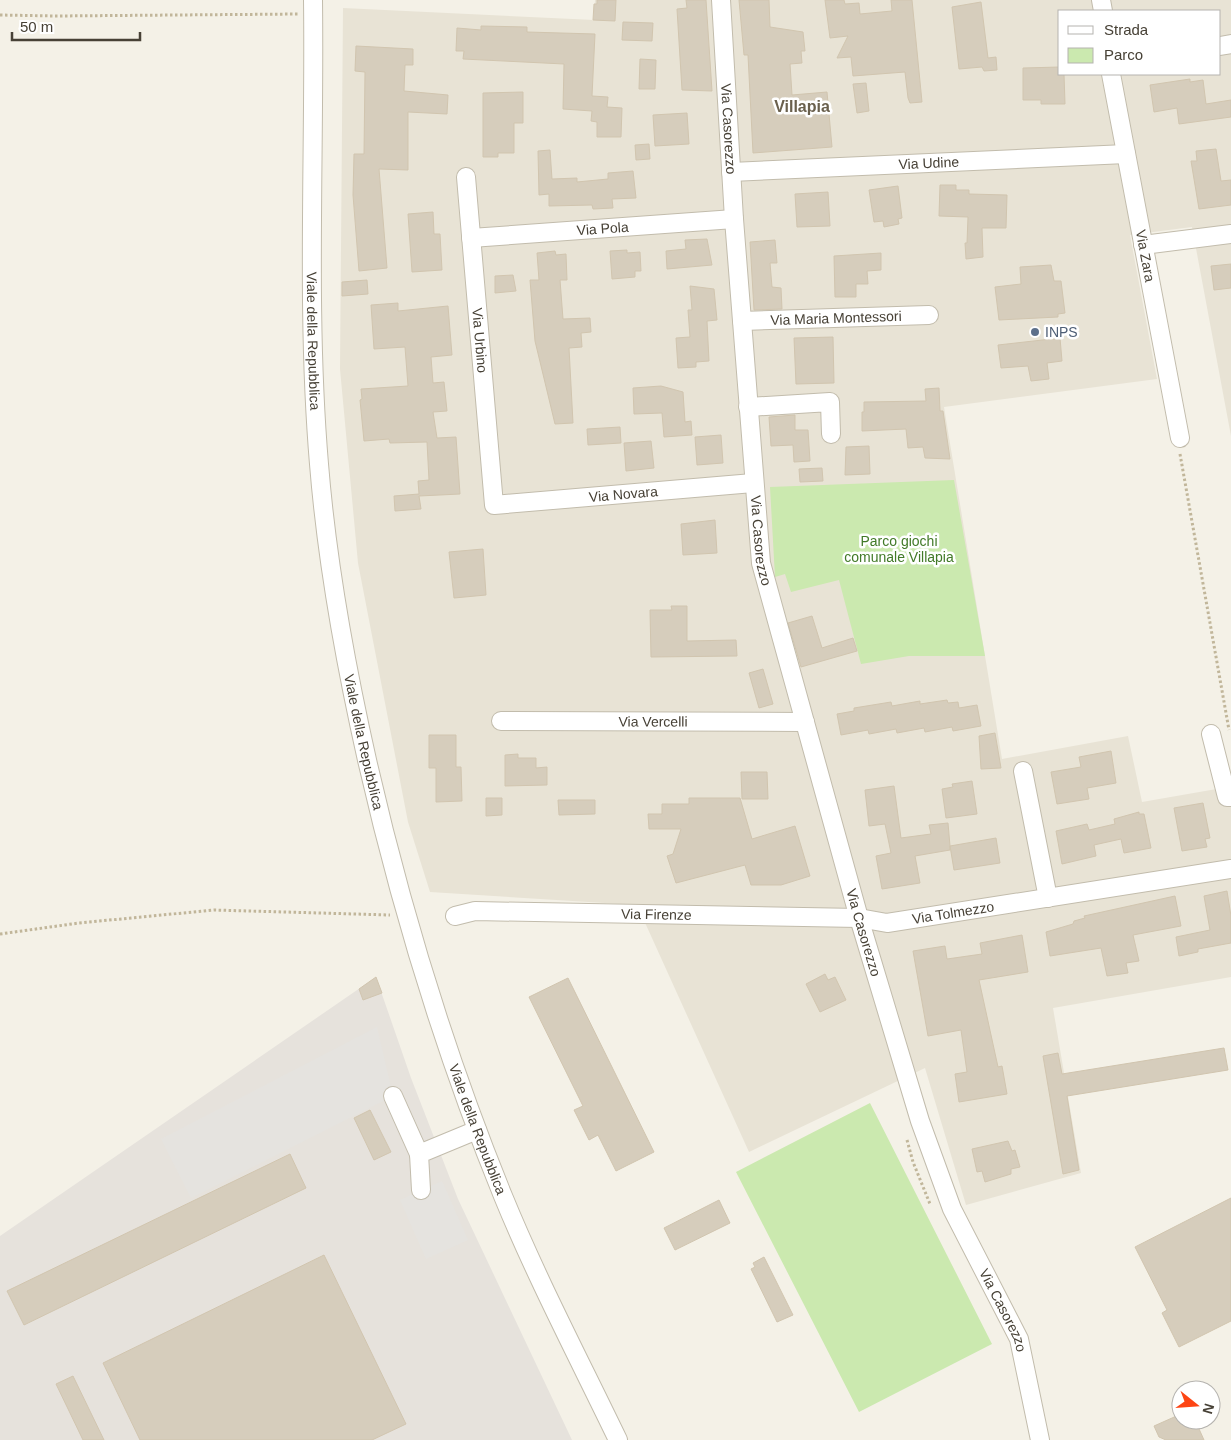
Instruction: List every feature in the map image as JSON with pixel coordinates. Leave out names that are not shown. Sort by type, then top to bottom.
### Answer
[{"type":"street","name":"Via Casorezzo","points":[[721,0],[734,219],[753,483],[761,563],[859,918],[920,1122],[952,1209],[1019,1339],[1040,1440]]},
{"type":"street","name":"Viale della Repubblica","points":[[313,6],[312,295],[319,464],[329,559],[344,651],[384,837],[437,1018],[477,1130],[528,1253],[618,1440]]},
{"type":"street","name":"Via Zara","points":[[1111,75],[1180,438]]},
{"type":"street","name":"Via Udine","points":[[731,172],[1126,154]]},
{"type":"street","name":"Via Urbino","points":[[466,177],[494,505]]},
{"type":"street","name":"Via Pola","points":[[471,238],[734,219]]},
{"type":"street","points":[[1143,245],[1231,234]]},
{"type":"street","name":"Via Maria Montessori","points":[[742,321],[929,315]]},
{"type":"street","points":[[748,407],[830,402],[831,434]]},
{"type":"street","name":"Via Novara","points":[[494,505],[753,483]]},
{"type":"street","name":"Via Vercelli","points":[[501,721],[805,722]]},
{"type":"street","points":[[1211,734],[1226,797],[1231,797]]},
{"type":"street","points":[[1023,771],[1048,898]]},
{"type":"street","name":"Via Tolmezzo","points":[[859,918],[887,923],[1231,868]]},
{"type":"street","name":"Via Firenze","points":[[455,916],[475,911],[859,918]]},
{"type":"street","points":[[393,1096],[419,1154],[420,1190]]},
{"type":"street","points":[[419,1154],[477,1130]]},
{"type":"path","points":[[0,15],[268,16],[313,6]]},
{"type":"path","points":[[1180,438],[1179,450],[1231,740]]},
{"type":"path","points":[[0,934],[214,910],[406,916]]},
{"type":"shaded area","points":[[595,0],[1231,0],[1231,436],[1192,227],[1130,235],[1157,379],[944,407],[1002,759],[1128,736],[1142,802],[1228,787],[1231,804],[1231,977],[1053,1008],[1081,1173],[966,1205],[925,1068],[749,1152],[637,905],[430,892],[408,822],[358,563],[340,369],[343,8],[594,20]]},
{"type":"shaded area","points":[[376,977],[411,1078],[458,1199],[572,1440],[0,1440],[0,1236]]},
{"type":"shaded area","points":[[377,1027],[393,1096],[191,1198],[161,1139]]},
{"type":"shaded area","points":[[442,1181],[468,1240],[426,1259],[400,1200]]},
{"type":"green space","name":"Parco giochi comunale Villapia","points":[[954,480],[985,656],[909,656],[861,664],[839,580],[791,592],[785,574],[775,577],[770,487]]},
{"type":"green space","points":[[870,1103],[992,1344],[859,1412],[736,1172]]},
{"type":"building","points":[[597,0],[616,0],[615,21],[593,20],[594,4],[597,4]]},
{"type":"building","points":[[686,0],[706,0],[712,91],[682,90],[677,9],[687,8]]},
{"type":"building","points":[[739,0],[769,0],[770,27],[803,32],[805,51],[801,51],[802,63],[790,64],[792,95],[827,92],[832,147],[753,153],[748,55],[744,55]]},
{"type":"building","points":[[825,0],[844,0],[845,4],[859,3],[860,14],[892,11],[891,0],[912,0],[922,102],[910,103],[905,72],[853,76],[851,57],[837,58],[848,36],[830,38]]},
{"type":"building","points":[[981,2],[988,58],[996,57],[997,70],[984,71],[982,67],[959,69],[952,7]]},
{"type":"building","points":[[623,22],[653,23],[652,41],[622,40]]},
{"type":"building","points":[[481,26],[527,27],[527,32],[595,34],[592,96],[608,97],[607,107],[622,108],[621,137],[597,137],[597,122],[591,121],[592,111],[563,109],[564,64],[463,59],[464,51],[456,51],[457,28],[481,30]]},
{"type":"building","points":[[356,46],[413,49],[413,65],[405,65],[404,91],[448,95],[447,114],[408,112],[408,170],[379,169],[387,268],[359,271],[353,195],[354,154],[364,154],[365,72],[355,71]]},
{"type":"building","points":[[640,59],[656,60],[655,89],[639,89]]},
{"type":"building","points":[[1058,67],[1058,75],[1064,75],[1065,104],[1041,104],[1041,100],[1023,100],[1023,68]]},
{"type":"building","points":[[1190,79],[1190,82],[1203,80],[1206,104],[1231,100],[1231,117],[1179,124],[1177,108],[1154,112],[1150,85]]},
{"type":"building","points":[[866,83],[869,111],[857,113],[853,84]]},
{"type":"building","points":[[523,92],[523,123],[514,123],[514,153],[498,153],[498,157],[483,157],[483,93]]},
{"type":"building","points":[[687,113],[689,144],[655,146],[653,115]]},
{"type":"building","points":[[649,144],[650,159],[636,160],[635,145]]},
{"type":"building","points":[[1216,149],[1221,181],[1231,180],[1231,205],[1199,209],[1191,161],[1197,161],[1196,151]]},
{"type":"building","points":[[550,150],[552,179],[577,178],[577,182],[608,179],[608,173],[633,171],[636,198],[612,199],[613,208],[593,209],[592,205],[549,206],[549,194],[539,195],[538,151]]},
{"type":"building","points":[[940,185],[956,185],[956,190],[969,190],[969,194],[1007,195],[1006,228],[982,228],[983,257],[966,259],[965,243],[967,243],[968,217],[939,216]]},
{"type":"building","points":[[898,186],[902,218],[898,219],[899,224],[884,227],[883,221],[874,222],[869,190]]},
{"type":"building","points":[[828,192],[830,226],[797,227],[795,194]]},
{"type":"building","points":[[433,212],[434,234],[440,234],[442,270],[412,272],[408,214]]},
{"type":"building","points":[[707,239],[712,265],[667,269],[666,251],[686,249],[685,240]]},
{"type":"building","points":[[775,240],[777,263],[770,263],[772,287],[781,288],[782,309],[754,310],[750,242]]},
{"type":"building","points":[[627,250],[627,253],[640,252],[641,271],[635,271],[635,277],[612,279],[610,251]]},
{"type":"building","points":[[555,251],[556,255],[566,254],[567,280],[560,280],[563,319],[590,318],[591,332],[581,333],[582,347],[569,348],[573,423],[555,424],[535,341],[530,280],[539,280],[537,253]]},
{"type":"building","points":[[881,253],[881,270],[867,271],[868,284],[856,284],[856,297],[835,297],[834,256]]},
{"type":"building","points":[[1231,264],[1231,288],[1214,290],[1211,266]]},
{"type":"building","points":[[1051,265],[1054,281],[1061,281],[1065,313],[1058,314],[1058,317],[999,320],[995,287],[1021,284],[1020,267]]},
{"type":"building","points":[[513,275],[516,291],[495,293],[495,276]]},
{"type":"building","points":[[367,280],[368,294],[342,296],[342,282]]},
{"type":"building","points":[[690,286],[714,289],[717,320],[707,321],[709,361],[696,362],[696,367],[678,368],[676,338],[690,337],[688,310],[692,310]]},
{"type":"building","points":[[398,303],[398,311],[448,306],[452,355],[431,357],[433,383],[444,382],[447,411],[433,412],[437,438],[456,437],[460,494],[419,496],[421,509],[395,511],[394,496],[419,494],[418,481],[429,480],[427,442],[390,443],[389,439],[364,441],[360,400],[362,399],[361,389],[408,386],[405,347],[374,349],[371,305]]},
{"type":"building","points":[[833,337],[834,383],[796,384],[794,338]]},
{"type":"building","points":[[1060,338],[1062,361],[1047,363],[1049,379],[1031,381],[1028,366],[1001,368],[998,345]]},
{"type":"building","points":[[661,386],[683,392],[685,422],[691,421],[692,435],[664,437],[662,413],[634,414],[633,388]]},
{"type":"building","points":[[939,388],[940,411],[943,411],[950,459],[925,458],[923,447],[908,448],[906,429],[862,431],[864,402],[926,401],[925,389]]},
{"type":"building","points":[[795,415],[795,430],[808,430],[810,461],[794,462],[793,445],[771,446],[769,417]]},
{"type":"building","points":[[620,427],[621,443],[588,445],[587,429]]},
{"type":"building","points":[[721,435],[723,463],[697,465],[695,437]]},
{"type":"building","points":[[651,441],[654,468],[626,471],[624,443]]},
{"type":"building","points":[[869,446],[870,474],[845,475],[846,447]]},
{"type":"building","points":[[822,468],[823,481],[800,482],[799,469]]},
{"type":"building","points":[[715,520],[717,553],[683,555],[681,524]]},
{"type":"building","points":[[483,549],[486,595],[454,598],[449,552]]},
{"type":"building","points":[[671,606],[687,606],[687,641],[736,640],[737,656],[651,657],[650,610],[672,610]]},
{"type":"building","points":[[812,616],[822,648],[853,638],[857,651],[801,667],[788,623]]},
{"type":"building","points":[[763,669],[773,704],[759,708],[749,673]]},
{"type":"building","points":[[947,700],[948,703],[958,702],[959,708],[977,705],[981,726],[953,731],[952,727],[925,732],[924,728],[897,733],[896,729],[869,734],[868,730],[841,735],[837,714],[854,711],[854,708],[891,702],[892,706],[920,701],[920,704]]},
{"type":"building","points":[[995,733],[1001,768],[981,769],[979,736]]},
{"type":"building","points":[[429,735],[456,735],[456,767],[461,767],[462,801],[436,802],[436,768],[429,768]]},
{"type":"building","points":[[1111,751],[1116,783],[1087,788],[1089,799],[1057,804],[1051,772],[1081,767],[1079,757]]},
{"type":"building","points":[[518,754],[518,758],[536,758],[536,768],[547,767],[547,785],[505,786],[505,755]]},
{"type":"building","points":[[741,772],[767,772],[768,799],[742,799]]},
{"type":"building","points":[[972,781],[977,814],[946,818],[942,789],[953,787],[952,784]]},
{"type":"building","points":[[894,786],[901,838],[931,834],[929,825],[948,823],[950,850],[915,856],[920,883],[882,889],[876,856],[891,853],[885,824],[869,826],[865,790]]},
{"type":"building","points":[[486,798],[502,798],[502,815],[486,816]]},
{"type":"building","points":[[689,798],[740,798],[752,839],[795,826],[810,876],[781,885],[751,885],[745,865],[676,883],[667,856],[673,854],[681,829],[649,829],[648,814],[662,814],[662,804],[689,804]]},
{"type":"building","points":[[558,800],[595,800],[595,814],[559,815]]},
{"type":"building","points":[[1203,803],[1210,838],[1205,839],[1207,847],[1182,851],[1174,808]]},
{"type":"building","points":[[1139,812],[1139,814],[1144,814],[1151,848],[1124,853],[1121,839],[1094,845],[1096,856],[1062,864],[1056,831],[1087,824],[1089,830],[1115,824],[1114,819]]},
{"type":"building","points":[[996,838],[1000,863],[954,870],[950,846]]},
{"type":"building","points":[[1227,891],[1231,916],[1231,943],[1198,949],[1198,952],[1179,956],[1176,937],[1210,930],[1204,896]]},
{"type":"building","points":[[1175,896],[1181,926],[1133,935],[1139,961],[1126,963],[1128,973],[1107,976],[1101,948],[1050,956],[1046,932],[1073,924],[1074,921],[1085,918],[1084,916]]},
{"type":"building","points":[[1022,935],[1028,972],[979,980],[998,1067],[1002,1066],[1007,1094],[959,1102],[955,1074],[967,1072],[961,1030],[928,1036],[913,951],[945,946],[947,959],[982,954],[980,943]]},
{"type":"building","points":[[825,974],[828,980],[835,977],[846,1000],[820,1012],[806,984]]},
{"type":"building","points":[[376,977],[382,993],[363,1000],[359,989]]},
{"type":"building","points":[[568,978],[654,1152],[616,1171],[598,1135],[589,1140],[574,1110],[583,1106],[529,997]]},
{"type":"building","points":[[1224,1048],[1228,1070],[1067,1096],[1079,1170],[1063,1174],[1043,1056],[1058,1053],[1062,1074]]},
{"type":"building","points":[[370,1110],[391,1152],[374,1160],[354,1118]]},
{"type":"building","points":[[1008,1141],[1012,1151],[1015,1150],[1020,1167],[1011,1169],[1011,1174],[985,1182],[982,1171],[977,1172],[972,1149]]},
{"type":"building","points":[[290,1154],[306,1188],[24,1325],[7,1291]]},
{"type":"building","points":[[1231,1198],[1231,1321],[1179,1347],[1162,1313],[1167,1310],[1135,1247]]},
{"type":"building","points":[[719,1200],[730,1223],[675,1250],[664,1228]]},
{"type":"building","points":[[324,1255],[406,1424],[372,1440],[140,1440],[103,1363]]},
{"type":"building","points":[[764,1257],[793,1315],[777,1322],[751,1269],[755,1267],[753,1263]]},
{"type":"building","points":[[73,1376],[104,1440],[83,1440],[56,1384]]},
{"type":"building","points":[[1171,1418],[1171,1430],[1200,1430],[1204,1440],[1166,1440],[1159,1437],[1154,1426]]},
{"type":"place","name":"INPS","points":[[1035,332]]},
{"type":"district","name":"Villapia","points":[[802,106]]}]
